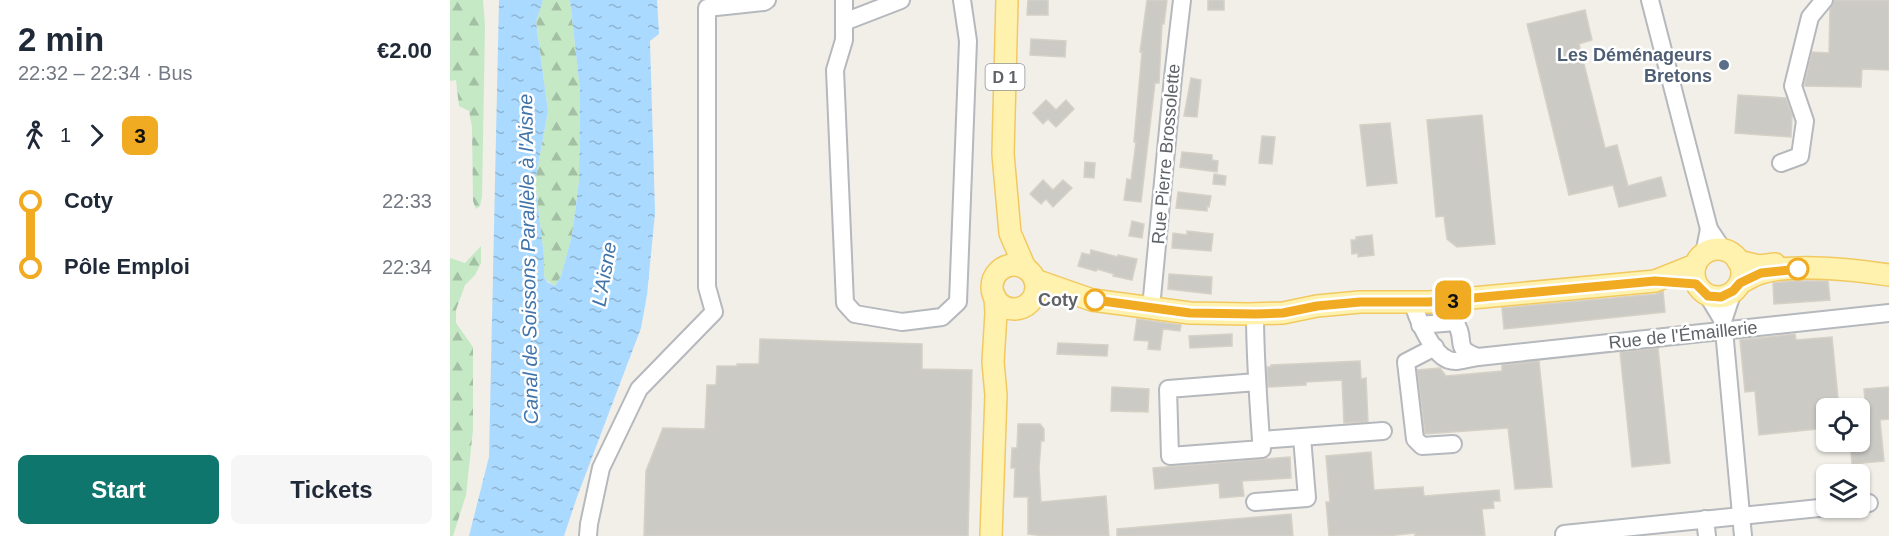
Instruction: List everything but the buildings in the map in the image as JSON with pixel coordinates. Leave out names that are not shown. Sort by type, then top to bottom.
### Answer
[{"type":"main road","name":"D 1","points":[[1003,154],[1007,0]]},
{"type":"main road","points":[[992,536],[996,396],[993,362],[996,313],[993,285],[1001,256],[995,208],[1003,154]]},
{"type":"main road","points":[[996,396],[1005,338],[1012,317],[1028,288],[1010,232],[1003,154]]},
{"type":"main road","points":[[998,273],[1010,266],[1028,288],[1092,300],[1190,313],[1255,314],[1283,313],[1317,306],[1360,302],[1421,311],[1655,281],[1711,268],[1826,260],[1889,266]]},
{"type":"main road","points":[[1711,268],[1742,272],[1736,287]]},
{"type":"main road","points":[[1711,268],[1721,297],[1761,273],[1780,270],[1827,269],[1889,275]]},
{"type":"main road","points":[[995,297],[1006,307],[1028,288]]},
{"type":"street","points":[[588,536],[601,468],[639,389],[714,312],[706,287],[707,8],[767,0]]},
{"type":"street","points":[[844,0],[844,40],[835,70],[845,303],[855,314],[903,322],[942,317],[958,302],[968,41],[962,0]]},
{"type":"street","points":[[844,22],[901,0]]},
{"type":"street","name":"Rue Pierre Brossolette","points":[[1151,308],[1182,0]]},
{"type":"street","points":[[1650,0],[1709,229],[1711,268],[1723,326],[1743,536]]},
{"type":"street","points":[[1781,163],[1800,156],[1805,121],[1793,86],[1810,17],[1824,0]]},
{"type":"street","points":[[1723,326],[1736,287]]},
{"type":"street","points":[[1421,311],[1455,322],[1459,328],[1463,349],[1478,357]]},
{"type":"street","name":"Rue de l'Émaillerie","points":[[1421,311],[1439,354],[1447,360],[1456,361],[1723,326],[1889,313]]},
{"type":"street","points":[[1255,314],[1262,449],[1170,456],[1168,389],[1257,382]]},
{"type":"street","points":[[1435,347],[1406,362],[1415,438],[1422,446],[1453,444]]},
{"type":"street","points":[[1261,440],[1383,431]]},
{"type":"street","points":[[1255,502],[1307,498],[1302,437]]},
{"type":"street","points":[[1564,534],[1816,508]]},
{"type":"street","points":[[1705,519],[1707,536]]},
{"type":"green space","points":[[450,0],[483,0],[485,25],[482,196],[480,206],[476,209],[473,201],[472,127],[469,111],[459,106],[456,80],[450,81]]},
{"type":"green space","points":[[543,0],[570,0],[580,90],[579,181],[572,235],[561,276],[555,286],[544,276],[544,256],[535,182],[548,111],[536,21]]},
{"type":"green space","points":[[481,246],[481,263],[475,275],[465,285],[456,310],[456,323],[473,347],[473,430],[466,495],[453,536],[450,536],[450,258],[465,263]]},
{"type":"water","points":[[499,0],[543,0],[536,22],[548,111],[535,182],[544,256],[544,276],[547,282],[555,286],[561,276],[572,235],[579,181],[580,90],[570,0],[657,0],[659,34],[650,41],[655,213],[647,295],[641,328],[564,536],[469,536],[489,457]]},
{"type":"bus line","name":"3","points":[[1095,300],[1190,313],[1255,314],[1283,313],[1317,306],[1360,302],[1429,302],[1655,281],[1696,284],[1708,296],[1721,297],[1728,295],[1740,283],[1761,273],[1798,269]]},
{"type":"place","name":"Les Déménageurs Bretons","points":[[1724,65]]},
{"type":"place","name":"Coty","points":[[1095,300]]},
{"type":"water label","name":"Canal de Soissons Parallèle à l'Aisne","points":[[528,259]]},
{"type":"water label","name":"L'Aisne","points":[[604,274]]}]
